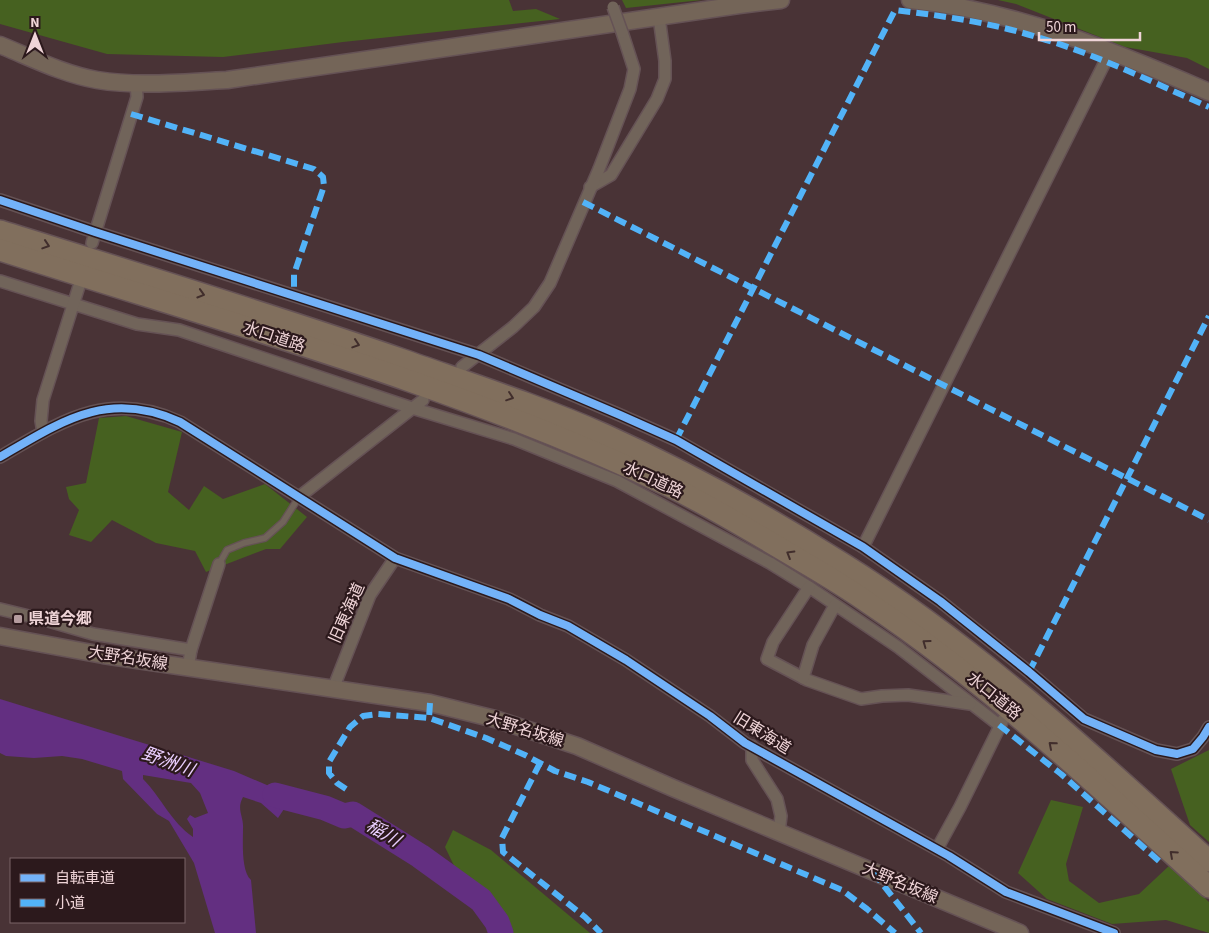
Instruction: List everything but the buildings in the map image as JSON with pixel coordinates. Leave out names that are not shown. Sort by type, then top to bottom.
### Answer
[{"type":"highway","name":"水口道路","points":[[0,231],[257,312],[517,400],[602,434],[657,460],[794,534],[844,565],[944,634],[1040,710],[1126,784],[1209,861]]},
{"type":"highway","name":"水口道路","points":[[0,250],[251,329],[474,403],[671,487],[750,530],[866,600],[931,646],[1002,702],[1209,887]]},
{"type":"street","points":[[0,45],[64,71],[97,80],[136,83],[227,80],[781,0]]},
{"type":"street","points":[[910,0],[997,15],[1062,34],[1147,65],[1209,92]]},
{"type":"street","points":[[462,368],[513,327],[534,307],[550,283],[590,187],[630,89],[634,69],[611,4]]},
{"type":"street","points":[[590,187],[611,175],[657,99],[664,79],[659,17]]},
{"type":"street","points":[[863,547],[1110,52]]},
{"type":"street","points":[[93,238],[137,97],[136,83]]},
{"type":"street","points":[[0,200],[93,238],[479,355],[676,440],[863,547],[940,601],[1030,672],[1084,719],[1156,750],[1178,754],[1193,749],[1209,727]]},
{"type":"street","points":[[0,281],[137,324],[179,330],[412,408],[514,439],[617,481],[770,562],[898,647],[972,704],[1002,722],[960,807],[936,849]]},
{"type":"street","points":[[44,432],[41,421],[44,400],[80,282]]},
{"type":"street","points":[[298,497],[423,400]]},
{"type":"street","points":[[0,457],[75,416],[94,411],[136,408],[161,414],[180,422],[395,558]]},
{"type":"street","name":"旧東海道","points":[[333,690],[370,595],[395,558],[509,599],[568,626],[626,660],[752,746],[936,849],[1006,892],[1114,933]]},
{"type":"street","points":[[188,668],[191,650],[219,564]]},
{"type":"street","points":[[809,587],[773,642],[767,659],[803,678],[861,699],[908,695],[972,704]]},
{"type":"street","points":[[803,678],[813,645],[835,604]]},
{"type":"street","points":[[0,609],[92,634],[191,650]]},
{"type":"street","name":"大野名坂線","points":[[0,636],[103,655],[430,704],[504,722],[577,746],[1020,933]]},
{"type":"street","points":[[1023,684],[1030,672]]},
{"type":"street","points":[[752,746],[752,760],[777,799],[782,816],[779,832]]},
{"type":"lane","points":[[219,564],[227,550],[244,543],[266,538],[284,522],[298,497]]},
{"type":"green space","points":[[0,0],[509,0],[513,11],[536,9],[560,19],[223,57],[107,54],[0,24]]},
{"type":"green space","points":[[622,0],[702,0],[626,8]]},
{"type":"green space","points":[[998,0],[1209,0],[1209,69],[1187,58],[1125,47],[1016,4]]},
{"type":"green space","points":[[126,416],[182,432],[168,492],[189,510],[204,486],[223,499],[265,484],[307,517],[280,549],[266,549],[206,572],[195,551],[156,543],[112,520],[91,542],[69,535],[79,510],[69,499],[66,487],[86,483],[99,418]]},
{"type":"green space","points":[[1209,750],[1209,842],[1190,825],[1171,769]]},
{"type":"green space","points":[[1051,800],[1083,807],[1066,864],[1069,881],[1099,903],[1139,894],[1170,865],[1209,902],[1209,933],[1166,920],[1112,924],[1047,899],[1018,873]]},
{"type":"green space","points":[[453,830],[491,850],[590,933],[510,933],[458,874],[445,847]]},
{"type":"water","name":"野洲川","points":[[0,699],[234,771],[311,804],[286,806],[278,818],[261,803],[243,797],[240,809],[243,824],[243,856],[248,876],[251,880],[256,933],[215,933],[194,863],[169,821],[157,814],[123,779],[122,771],[82,759],[62,756],[34,758],[6,756],[0,753]],"holes":[[[143,775],[191,783],[200,793],[208,813],[195,818],[190,815],[187,819],[193,829],[193,837],[172,817],[143,779]]]},
{"type":"waterway","name":"稲川","points":[[275,795],[325,808],[344,816],[353,814],[420,856],[481,900],[497,922],[501,933]]},
{"type":"marked path","points":[[676,440],[895,10],[968,21],[1040,38],[1104,61],[1209,107]]},
{"type":"marked path","points":[[131,114],[314,169],[323,177],[324,186],[294,274],[294,295]]},
{"type":"marked path","points":[[583,202],[1209,520]]},
{"type":"marked path","points":[[1029,672],[1209,316]]},
{"type":"marked path","points":[[430,703],[429,718],[486,738],[555,771],[588,782],[842,890],[895,933]]},
{"type":"marked path","points":[[346,789],[337,783],[329,773],[329,762],[350,727],[363,716],[378,714],[429,718]]},
{"type":"marked path","points":[[999,725],[1061,774],[1159,861]]},
{"type":"marked path","points":[[540,763],[502,838],[503,852],[585,917],[601,933]]},
{"type":"marked path","points":[[873,872],[921,933]]},
{"type":"cycle path","points":[[0,200],[479,355],[620,415],[676,440],[863,547],[940,601],[1084,719],[1156,750],[1177,754],[1193,749],[1209,727]]},
{"type":"cycle path","points":[[0,457],[65,421],[108,409],[130,408],[154,413],[180,422],[395,558],[509,599],[540,615],[568,626],[626,660],[710,716],[745,743],[949,856],[1006,892],[1114,933]]},
{"type":"place","name":"県道今郷","points":[[18,619]]}]
